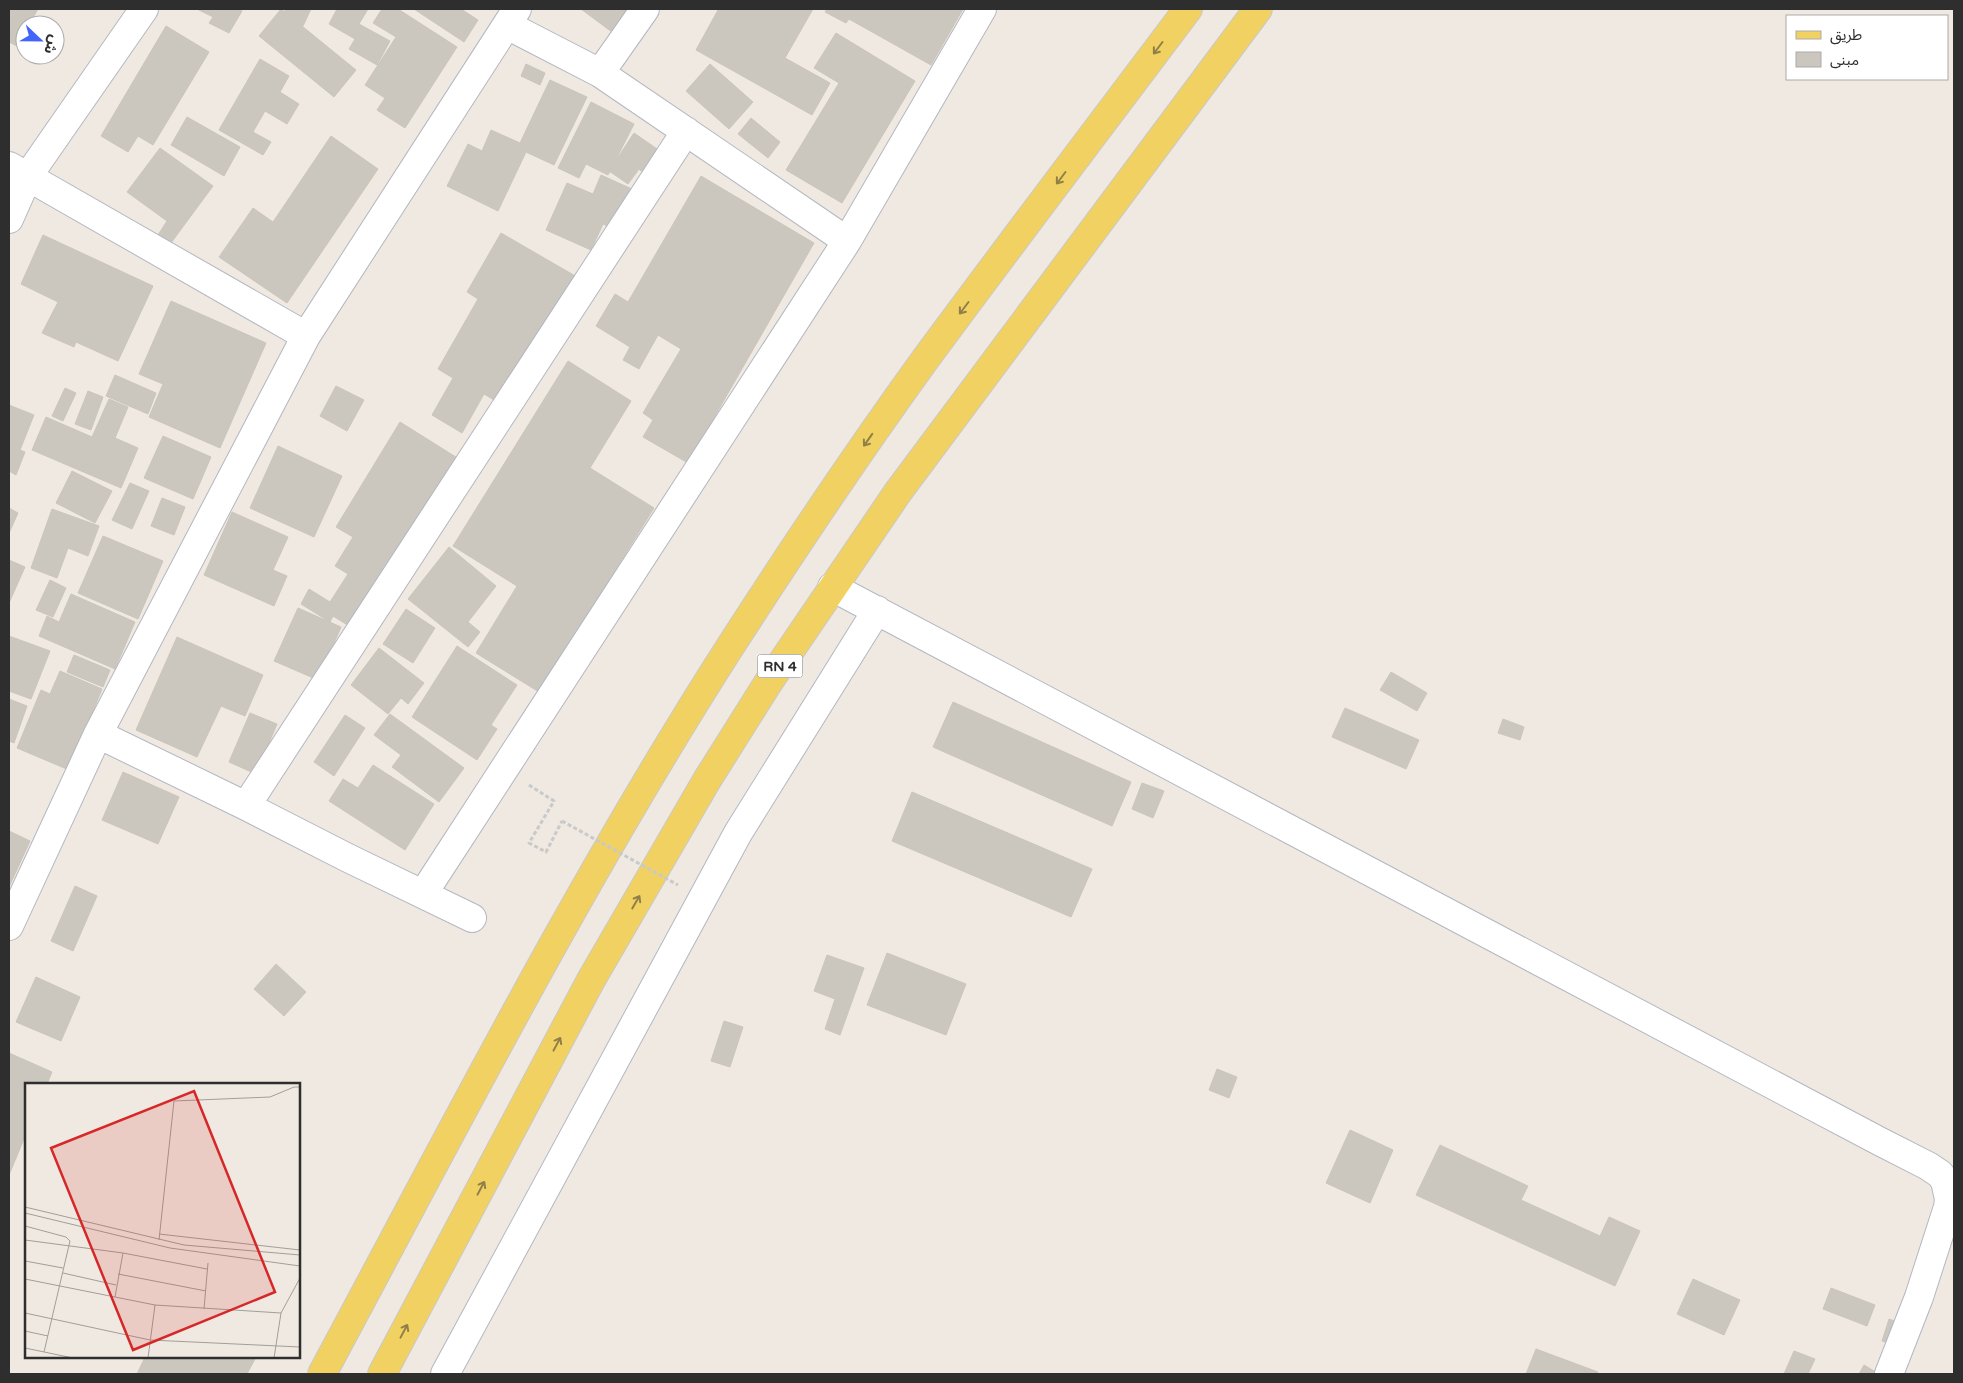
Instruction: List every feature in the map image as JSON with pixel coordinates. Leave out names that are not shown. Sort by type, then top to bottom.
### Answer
[{"type":"main road","points":[[322,1374],[548,954],[630,810],[727,652],[856,458],[923,362],[1188,9]]},
{"type":"main road","name":"RN 4","points":[[382,1374],[591,980],[712,772],[832,587],[966,399],[1258,9]]},
{"type":"street","points":[[9,219],[18,171],[144,9]]},
{"type":"street","points":[[600,74],[645,9]]},
{"type":"street","points":[[423,894],[847,241],[982,9]]},
{"type":"street","points":[[9,926],[98,734],[306,336],[512,17],[686,131],[847,241]]},
{"type":"street","points":[[246,806],[686,131]]},
{"type":"street","points":[[18,171],[306,336]]},
{"type":"street","points":[[832,587],[1940,1174],[1945,1181],[1948,1192],[1948,1207],[1919,1297],[1889,1374]]},
{"type":"street","points":[[445,1374],[738,833],[877,610]]},
{"type":"street","points":[[98,734],[472,918]]},
{"type":"path","points":[[554,801],[529,843],[546,852],[562,822],[678,885]]},
{"type":"building","points":[[9,9],[38,9],[35,15],[15,15],[15,45],[9,42]]},
{"type":"building","points":[[197,9],[238,9],[242,11],[229,33],[209,23],[213,17]]},
{"type":"building","points":[[281,9],[356,70],[334,97],[259,36]]},
{"type":"building","points":[[286,9],[311,9],[303,26],[282,17]]},
{"type":"building","points":[[337,9],[368,9],[359,24],[390,41],[377,65],[349,49],[355,39],[329,24]]},
{"type":"building","points":[[382,9],[398,9],[457,47],[405,128],[377,110],[385,98],[365,85],[396,37],[373,23]]},
{"type":"building","points":[[414,9],[461,9],[478,20],[464,42]]},
{"type":"building","points":[[581,9],[641,9],[620,38]]},
{"type":"building","points":[[717,9],[813,9],[785,58],[830,83],[812,115],[696,50]]},
{"type":"building","points":[[827,9],[963,9],[931,65],[849,19],[846,23],[825,12]]},
{"type":"building","points":[[166,26],[209,52],[153,145],[138,136],[128,152],[101,136]]},
{"type":"building","points":[[836,33],[915,81],[842,203],[786,170],[839,83],[814,68]]},
{"type":"building","points":[[260,59],[289,76],[280,92],[299,104],[287,124],[265,111],[253,132],[271,142],[263,155],[219,130]]},
{"type":"building","points":[[526,64],[545,73],[540,85],[521,76]]},
{"type":"building","points":[[710,64],[753,102],[729,129],[686,91]]},
{"type":"building","points":[[550,80],[587,97],[554,165],[526,152],[498,211],[447,186],[468,144],[482,151],[491,130],[520,143]]},
{"type":"building","points":[[591,102],[634,124],[608,175],[586,164],[579,178],[558,168]]},
{"type":"building","points":[[187,117],[240,147],[224,176],[171,145]]},
{"type":"building","points":[[751,118],[780,142],[768,158],[738,134]]},
{"type":"building","points":[[634,133],[660,151],[645,174],[639,169],[628,184],[609,171]]},
{"type":"building","points":[[331,136],[378,169],[287,303],[219,257],[253,208],[273,222]]},
{"type":"building","points":[[160,148],[213,186],[168,247],[156,238],[167,221],[127,192]]},
{"type":"building","points":[[601,175],[634,190],[616,230],[603,224],[591,250],[546,230],[567,183],[593,194]]},
{"type":"building","points":[[701,176],[814,243],[688,463],[643,437],[653,420],[643,413],[681,349],[658,335],[639,369],[623,360],[630,347],[596,326],[615,294],[628,302]]},
{"type":"building","points":[[501,233],[577,277],[499,403],[484,394],[462,433],[432,415],[453,378],[438,369],[478,299],[467,292]]},
{"type":"building","points":[[43,235],[153,286],[118,361],[76,342],[74,347],[42,333],[58,302],[21,284]]},
{"type":"building","points":[[171,301],[266,343],[220,448],[149,417],[163,384],[139,374]]},
{"type":"building","points":[[568,361],[631,401],[590,468],[654,508],[539,692],[476,653],[517,586],[453,546]]},
{"type":"building","points":[[115,375],[156,393],[148,414],[106,396]]},
{"type":"building","points":[[336,386],[364,400],[347,431],[320,416]]},
{"type":"building","points":[[65,388],[76,393],[63,421],[52,416]]},
{"type":"building","points":[[88,391],[103,397],[91,430],[75,424]]},
{"type":"building","points":[[109,399],[128,407],[115,438],[138,448],[121,488],[32,450],[46,417],[92,437]]},
{"type":"building","points":[[9,405],[34,415],[20,450],[25,452],[16,475],[9,471]]},
{"type":"building","points":[[400,422],[459,459],[354,629],[333,616],[330,622],[301,604],[309,589],[330,602],[348,574],[335,566],[353,537],[336,527]]},
{"type":"building","points":[[163,436],[211,457],[193,499],[144,478]]},
{"type":"building","points":[[278,446],[342,476],[314,537],[250,508]]},
{"type":"building","points":[[72,471],[112,491],[95,523],[56,503]]},
{"type":"building","points":[[130,483],[149,491],[132,529],[112,520]]},
{"type":"building","points":[[162,498],[185,507],[174,535],[151,526]]},
{"type":"building","points":[[9,508],[18,513],[9,533]]},
{"type":"building","points":[[52,509],[99,526],[88,556],[68,548],[57,578],[31,568]]},
{"type":"building","points":[[232,512],[288,537],[273,570],[287,576],[274,606],[204,575]]},
{"type":"building","points":[[103,536],[163,561],[138,619],[78,593]]},
{"type":"building","points":[[449,547],[496,586],[468,622],[480,632],[468,647],[408,599]]},
{"type":"building","points":[[9,560],[25,567],[9,603]]},
{"type":"building","points":[[50,580],[66,588],[53,617],[36,610]]},
{"type":"building","points":[[71,594],[135,622],[115,669],[39,636],[47,616],[59,622]]},
{"type":"building","points":[[298,608],[341,627],[318,680],[274,661]]},
{"type":"building","points":[[406,609],[435,628],[413,663],[383,644]]},
{"type":"building","points":[[9,636],[50,651],[31,699],[9,691]]},
{"type":"building","points":[[177,637],[263,675],[245,716],[221,706],[197,757],[136,730]]},
{"type":"building","points":[[457,646],[517,685],[491,725],[497,729],[477,760],[412,717]]},
{"type":"building","points":[[379,648],[424,683],[408,704],[401,698],[388,714],[351,685]]},
{"type":"building","points":[[74,655],[110,670],[103,687],[67,672]]},
{"type":"building","points":[[60,671],[102,689],[69,770],[17,748],[41,690],[50,694]]},
{"type":"building","points":[[1391,672],[1427,693],[1417,711],[1380,690]]},
{"type":"building","points":[[9,699],[27,706],[14,743],[9,741]]},
{"type":"building","points":[[953,702],[1131,782],[1112,826],[933,747]]},
{"type":"building","points":[[1345,708],[1419,740],[1406,769],[1332,737]]},
{"type":"building","points":[[250,713],[277,724],[256,774],[229,762]]},
{"type":"building","points":[[390,714],[464,768],[439,802],[392,767],[401,755],[374,735]]},
{"type":"building","points":[[345,715],[365,728],[334,776],[314,762]]},
{"type":"building","points":[[1503,719],[1524,727],[1520,740],[1498,733]]},
{"type":"building","points":[[373,765],[434,804],[405,850],[329,801],[343,779],[358,788]]},
{"type":"building","points":[[123,772],[179,797],[158,844],[102,820]]},
{"type":"building","points":[[1142,783],[1164,791],[1153,818],[1132,809]]},
{"type":"building","points":[[912,792],[1092,869],[1071,917],[892,841]]},
{"type":"building","points":[[9,831],[30,841],[9,887]]},
{"type":"building","points":[[75,886],[97,896],[73,951],[51,941]]},
{"type":"building","points":[[887,953],[966,984],[946,1035],[867,1005]]},
{"type":"building","points":[[827,955],[864,968],[840,1035],[825,1029],[835,999],[814,991]]},
{"type":"building","points":[[276,964],[306,992],[284,1016],[254,989]]},
{"type":"building","points":[[36,977],[80,997],[61,1041],[16,1022]]},
{"type":"building","points":[[724,1021],[743,1027],[730,1067],[711,1061]]},
{"type":"building","points":[[9,1053],[52,1072],[47,1083],[25,1083],[25,1136],[9,1175]]},
{"type":"building","points":[[1217,1069],[1237,1077],[1229,1098],[1209,1090]]},
{"type":"building","points":[[1350,1130],[1393,1150],[1370,1203],[1326,1183]]},
{"type":"building","points":[[1440,1145],[1528,1186],[1521,1200],[1600,1236],[1609,1217],[1640,1231],[1615,1286],[1416,1195]]},
{"type":"building","points":[[1693,1279],[1740,1300],[1724,1335],[1677,1314]]},
{"type":"building","points":[[1831,1288],[1875,1305],[1867,1326],[1823,1309]]},
{"type":"building","points":[[1889,1319],[1908,1326],[1900,1347],[1882,1341]]},
{"type":"building","points":[[1536,1349],[1598,1372],[1597,1374],[1526,1374]]},
{"type":"building","points":[[1794,1351],[1815,1359],[1808,1374],[1784,1374]]},
{"type":"building","points":[[145,1358],[255,1358],[247,1374],[137,1374]]},
{"type":"building","points":[[1864,1365],[1879,1374],[1859,1374]]}]
